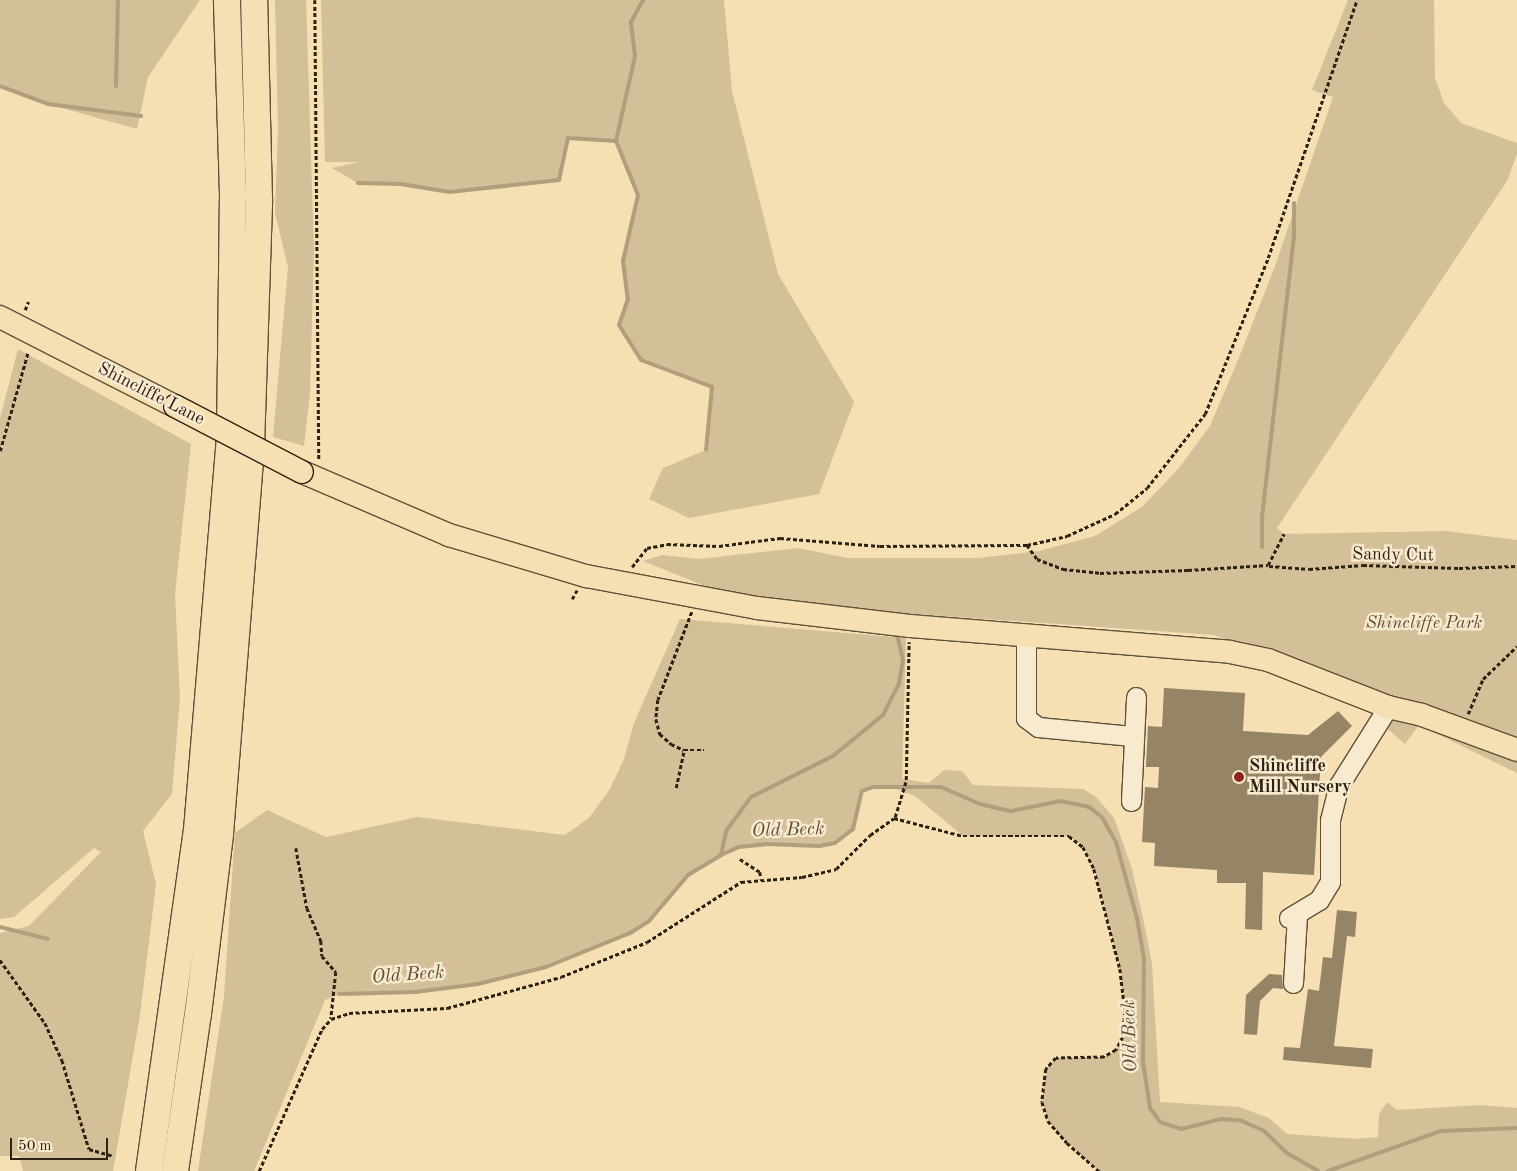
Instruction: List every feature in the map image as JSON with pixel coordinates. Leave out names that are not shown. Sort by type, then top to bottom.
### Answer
[{"type":"highway","points":[[149,1171],[197,830],[230,437],[233,194],[227,0]]},
{"type":"highway","points":[[174,1171],[198,1014],[220,834],[251,446],[259,199],[254,0]]},
{"type":"main road","name":"Shincliffe Lane","points":[[0,317],[309,476],[449,535],[625,585],[698,600],[910,626],[1230,652],[1268,660],[1388,707],[1422,715],[1461,731],[1517,750]]},
{"type":"lane","points":[[1026,634],[1026,718],[1038,728],[1132,736]]},
{"type":"lane","points":[[1131,801],[1132,736],[1136,697]]},
{"type":"lane","points":[[1293,983],[1293,917],[1319,900],[1330,882],[1330,820],[1338,785],[1388,707]]},
{"type":"path","points":[[309,476],[320,426],[316,0]]},
{"type":"path","points":[[625,585],[637,557],[647,548],[667,544],[718,546],[780,538],[880,546],[975,548],[1027,545],[1067,536],[1115,514],[1147,488],[1205,414],[1265,266],[1356,0]]},
{"type":"path","points":[[0,451],[17,388],[36,334]]},
{"type":"path","points":[[1268,566],[1284,534]]},
{"type":"path","name":"Sandy Cut","points":[[1027,545],[1037,559],[1064,570],[1091,572],[1268,566],[1309,569],[1364,565],[1460,568],[1517,566]]},
{"type":"path","points":[[698,600],[658,700],[656,720],[660,734],[684,750],[704,750]]},
{"type":"path","points":[[259,1171],[322,1029],[331,1019],[349,1013],[447,1008],[561,977],[648,942],[728,888],[741,882],[802,877],[836,869],[870,834],[894,818],[898,799],[906,780],[910,626]]},
{"type":"path","points":[[1461,731],[1483,679],[1517,646]]},
{"type":"path","points":[[676,788],[684,750]]},
{"type":"path","points":[[894,818],[963,836],[1069,836],[1083,847],[1094,869],[1120,969],[1126,1011],[1123,1037],[1116,1050],[1104,1057],[1056,1058],[1046,1069],[1042,1102],[1048,1121],[1067,1143],[1099,1171]]},
{"type":"path","points":[[296,848],[306,908],[321,942],[322,956],[336,972],[331,1019]]},
{"type":"path","points":[[740,859],[760,872],[761,879]]},
{"type":"path","points":[[0,960],[45,1023],[62,1060],[89,1149],[114,1156]]},
{"type":"green space","points":[[0,0],[200,0],[148,77],[137,129],[48,104],[0,86]]},
{"type":"green space","points":[[275,0],[306,0],[314,250],[310,393],[304,446],[273,437],[288,267],[275,213],[278,129]]},
{"type":"green space","points":[[321,0],[724,0],[732,91],[778,274],[854,402],[819,494],[689,518],[649,499],[663,468],[706,450],[712,387],[641,360],[619,325],[628,299],[623,261],[638,195],[616,141],[568,138],[559,180],[449,192],[401,184],[358,183],[332,168],[359,162],[325,162]]},
{"type":"green space","name":"Shincliffe Park","points":[[1348,0],[1434,0],[1435,78],[1444,103],[1461,123],[1517,143],[1517,154],[1507,181],[1277,528],[1284,534],[1446,531],[1517,540],[1517,773],[1419,725],[1405,744],[1379,721],[1388,707],[1214,635],[887,612],[722,593],[643,561],[662,555],[699,559],[798,548],[848,558],[978,558],[1039,551],[1095,536],[1142,507],[1179,468],[1210,426],[1238,360],[1274,269],[1333,97],[1312,90]]},
{"type":"green space","points":[[18,349],[191,444],[175,594],[180,698],[172,794],[143,831],[156,884],[140,1015],[113,1171],[23,1171],[19,1156],[0,1156],[0,933],[29,926],[101,852],[94,848],[14,917],[0,919],[0,418]]},
{"type":"green space","points":[[680,619],[906,638],[902,779],[929,783],[944,770],[962,771],[973,785],[1083,789],[1096,797],[1114,818],[1132,869],[1144,923],[1152,964],[1160,1102],[1239,1107],[1269,1118],[1287,1134],[1357,1139],[1378,1137],[1379,1114],[1387,1102],[1397,1110],[1481,1105],[1517,1108],[1517,1171],[1099,1171],[1067,1143],[1048,1121],[1042,1102],[1046,1069],[1056,1058],[1104,1057],[1116,1050],[1123,1037],[1125,1011],[1120,969],[1094,869],[1083,847],[1069,836],[963,836],[915,796],[888,786],[862,791],[853,829],[835,843],[819,846],[766,844],[739,847],[721,855],[688,875],[649,921],[630,933],[546,967],[478,984],[415,992],[339,994],[325,1000],[254,1171],[198,1171],[224,996],[235,833],[267,810],[326,837],[417,817],[565,835],[589,818],[610,789],[624,759],[634,723]]},
{"type":"building","name":"Shincliffe Mill Nursery","points":[[1164,688],[1245,693],[1243,731],[1308,735],[1338,711],[1352,726],[1321,757],[1314,875],[1263,872],[1262,930],[1245,929],[1246,883],[1217,883],[1217,870],[1154,866],[1155,843],[1142,842],[1145,787],[1158,788],[1159,767],[1146,767],[1148,726],[1162,727]]},
{"type":"building","points":[[1337,910],[1357,912],[1355,937],[1347,936],[1334,1046],[1373,1049],[1371,1068],[1283,1060],[1284,1047],[1300,1048],[1308,989],[1319,991],[1323,957],[1332,958]]},
{"type":"building","points":[[1269,974],[1282,975],[1283,989],[1273,988],[1260,1001],[1257,1035],[1244,1034],[1246,995]]},
{"type":"waterway","points":[[116,86],[118,0]]},
{"type":"waterway","points":[[616,141],[635,56],[631,22],[643,0]]},
{"type":"waterway","points":[[0,86],[48,104],[141,116]]},
{"type":"waterway","points":[[358,183],[401,184],[449,192],[559,180],[568,138],[616,141],[638,195],[623,261],[628,299],[619,325],[641,360],[712,387],[706,450]]},
{"type":"waterway","points":[[1262,547],[1262,517],[1294,237],[1294,203]]},
{"type":"waterway","points":[[721,855],[726,831],[751,797],[833,756],[883,715],[899,683],[903,660],[897,633]]},
{"type":"waterway","name":"Old Beck","points":[[339,994],[415,992],[478,984],[546,967],[630,933],[649,921],[688,875],[721,855],[739,847],[766,844],[819,846],[835,843],[853,829],[862,791],[873,787],[941,787],[980,804],[1011,811],[1061,801],[1089,807],[1102,817],[1116,842],[1137,918],[1144,959],[1143,1062],[1150,1108],[1160,1122],[1181,1129],[1221,1119],[1242,1121],[1264,1131],[1287,1153],[1318,1171]]},
{"type":"waterway","name":"Old Beck","points":[[0,927],[48,939]]},
{"type":"waterway","name":"Old Beck","points":[[1328,1171],[1441,1131],[1517,1128]]},
{"type":"place","name":"Shincliffe Mill Nursery","points":[[1239,777]]}]
